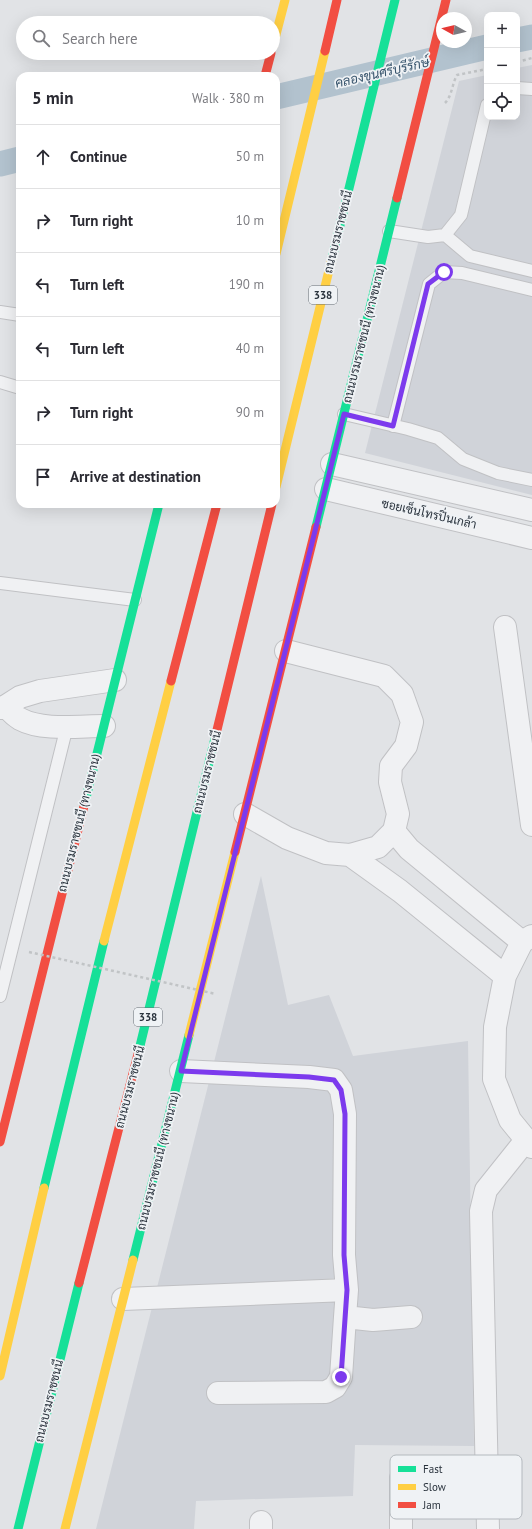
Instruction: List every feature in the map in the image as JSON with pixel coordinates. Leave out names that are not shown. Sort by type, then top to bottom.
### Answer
[{"type":"main road","points":[[280,19],[285,0]]},
{"type":"main road","points":[[280,237],[338,0]]},
{"type":"main road","name":"ถนนบรมราชชนนี","points":[[280,471],[395,0]]},
{"type":"main road","name":"ถนนบรมราชชนนี (ทางขนาน)","points":[[65,1529],[286,651],[446,0]]},
{"type":"main road","points":[[267,72],[269,60]]},
{"type":"main road","name":"ถนนบรมราชชนนี (ทางขนาน)","points":[[0,1142],[158,508]]},
{"type":"main road","points":[[0,1376],[89,1001],[216,508]]},
{"type":"main road","name":"ถนนบรมราชชนนี","points":[[18,1529],[56,1373],[154,992],[271,508]]},
{"type":"street","points":[[332,464],[532,510]]},
{"type":"street","name":"ซอยเซ็นโทรปิ่นเกล้า","points":[[326,489],[532,538]]},
{"type":"street","points":[[505,627],[532,825]]},
{"type":"street","points":[[245,814],[287,838],[326,854],[350,855],[378,847],[394,832],[398,814],[390,782],[391,766],[406,746],[412,722],[402,694],[384,676],[286,651]]},
{"type":"street","points":[[104,726],[32,724],[18,719],[3,707],[20,697],[40,691],[115,680]]},
{"type":"street","points":[[394,832],[409,849],[527,939],[505,976],[495,1027],[494,1079],[510,1120],[529,1144],[486,1190],[482,1211],[487,1455]]},
{"type":"street","points":[[350,855],[400,891],[505,976]]},
{"type":"street","points":[[181,1071],[309,1077],[334,1080],[341,1090],[345,1114],[344,1255],[347,1290],[341,1377],[335,1387],[326,1392],[218,1393]]},
{"type":"street","points":[[123,1299],[347,1290]]},
{"type":"street","points":[[345,1317],[374,1320],[411,1317]]},
{"type":"street","points":[[488,1519],[488,1529]]},
{"type":"lane","points":[[520,88],[532,89]]},
{"type":"lane","points":[[389,231],[428,237],[445,235],[461,215],[484,118]]},
{"type":"lane","points":[[445,235],[470,256],[532,271]]},
{"type":"lane","points":[[393,426],[428,284],[444,272],[462,273],[532,290]]},
{"type":"lane","points":[[0,312],[16,314]]},
{"type":"lane","points":[[0,382],[16,387]]},
{"type":"lane","points":[[344,414],[438,438],[463,459],[498,473],[532,480]]},
{"type":"lane","points":[[0,583],[135,600]]},
{"type":"lane","points":[[0,996],[67,726]]},
{"type":"path","points":[[520,61],[532,58]]},
{"type":"path","points":[[444,104],[449,99],[453,82],[457,75],[484,69]]},
{"type":"path","points":[[29,952],[216,994]]},
{"type":"shaded area","points":[[532,65],[532,495],[365,453],[459,81],[484,76],[484,120],[520,120],[520,67]]},
{"type":"shaded area","points":[[261,876],[288,1005],[329,995],[353,1056],[468,1041],[474,1446],[355,1445],[353,1496],[196,1501],[194,1529],[96,1529]]},
{"type":"waterway","name":"คลองขุนศรีบุรีรักษ์","points":[[520,39],[532,37]]},
{"type":"waterway","name":"คลองขุนศรีบุรีรักษ์","points":[[280,96],[484,48]]},
{"type":"waterway","name":"คลองขุนศรีบุรีรักษ์","points":[[0,164],[16,160]]},
{"type":"traffic: fast","points":[[332,258],[395,0]]},
{"type":"traffic: fast","points":[[316,527],[397,198]]},
{"type":"traffic: fast","points":[[84,806],[158,508]]},
{"type":"traffic: fast","points":[[139,1050],[216,734]]},
{"type":"traffic: fast","points":[[44,1188],[104,941]]},
{"type":"traffic: fast","points":[[133,1260],[189,1035]]},
{"type":"traffic: fast","points":[[18,1529],[79,1283]]},
{"type":"traffic: slow","points":[[280,19],[285,0]]},
{"type":"traffic: slow","points":[[280,237],[325,51]]},
{"type":"traffic: slow","points":[[280,471],[332,258]]},
{"type":"traffic: slow","points":[[104,941],[171,681]]},
{"type":"traffic: slow","points":[[189,1035],[235,852]]},
{"type":"traffic: slow","points":[[0,1376],[44,1188]]},
{"type":"traffic: slow","points":[[65,1529],[133,1260]]},
{"type":"traffic: jam","points":[[325,51],[337,0]]},
{"type":"traffic: jam","points":[[397,198],[446,0]]},
{"type":"traffic: jam","points":[[266,72],[269,60]]},
{"type":"traffic: jam","points":[[171,681],[216,508]]},
{"type":"traffic: jam","points":[[216,734],[271,508]]},
{"type":"traffic: jam","points":[[235,852],[316,527]]},
{"type":"traffic: jam","points":[[0,1142],[84,806]]},
{"type":"traffic: jam","points":[[79,1283],[139,1050]]},
{"type":"route","points":[[341,1377],[347,1290],[344,1255],[345,1114],[341,1090],[334,1080],[309,1077],[181,1071],[344,414],[393,426],[428,284],[444,272]]}]
